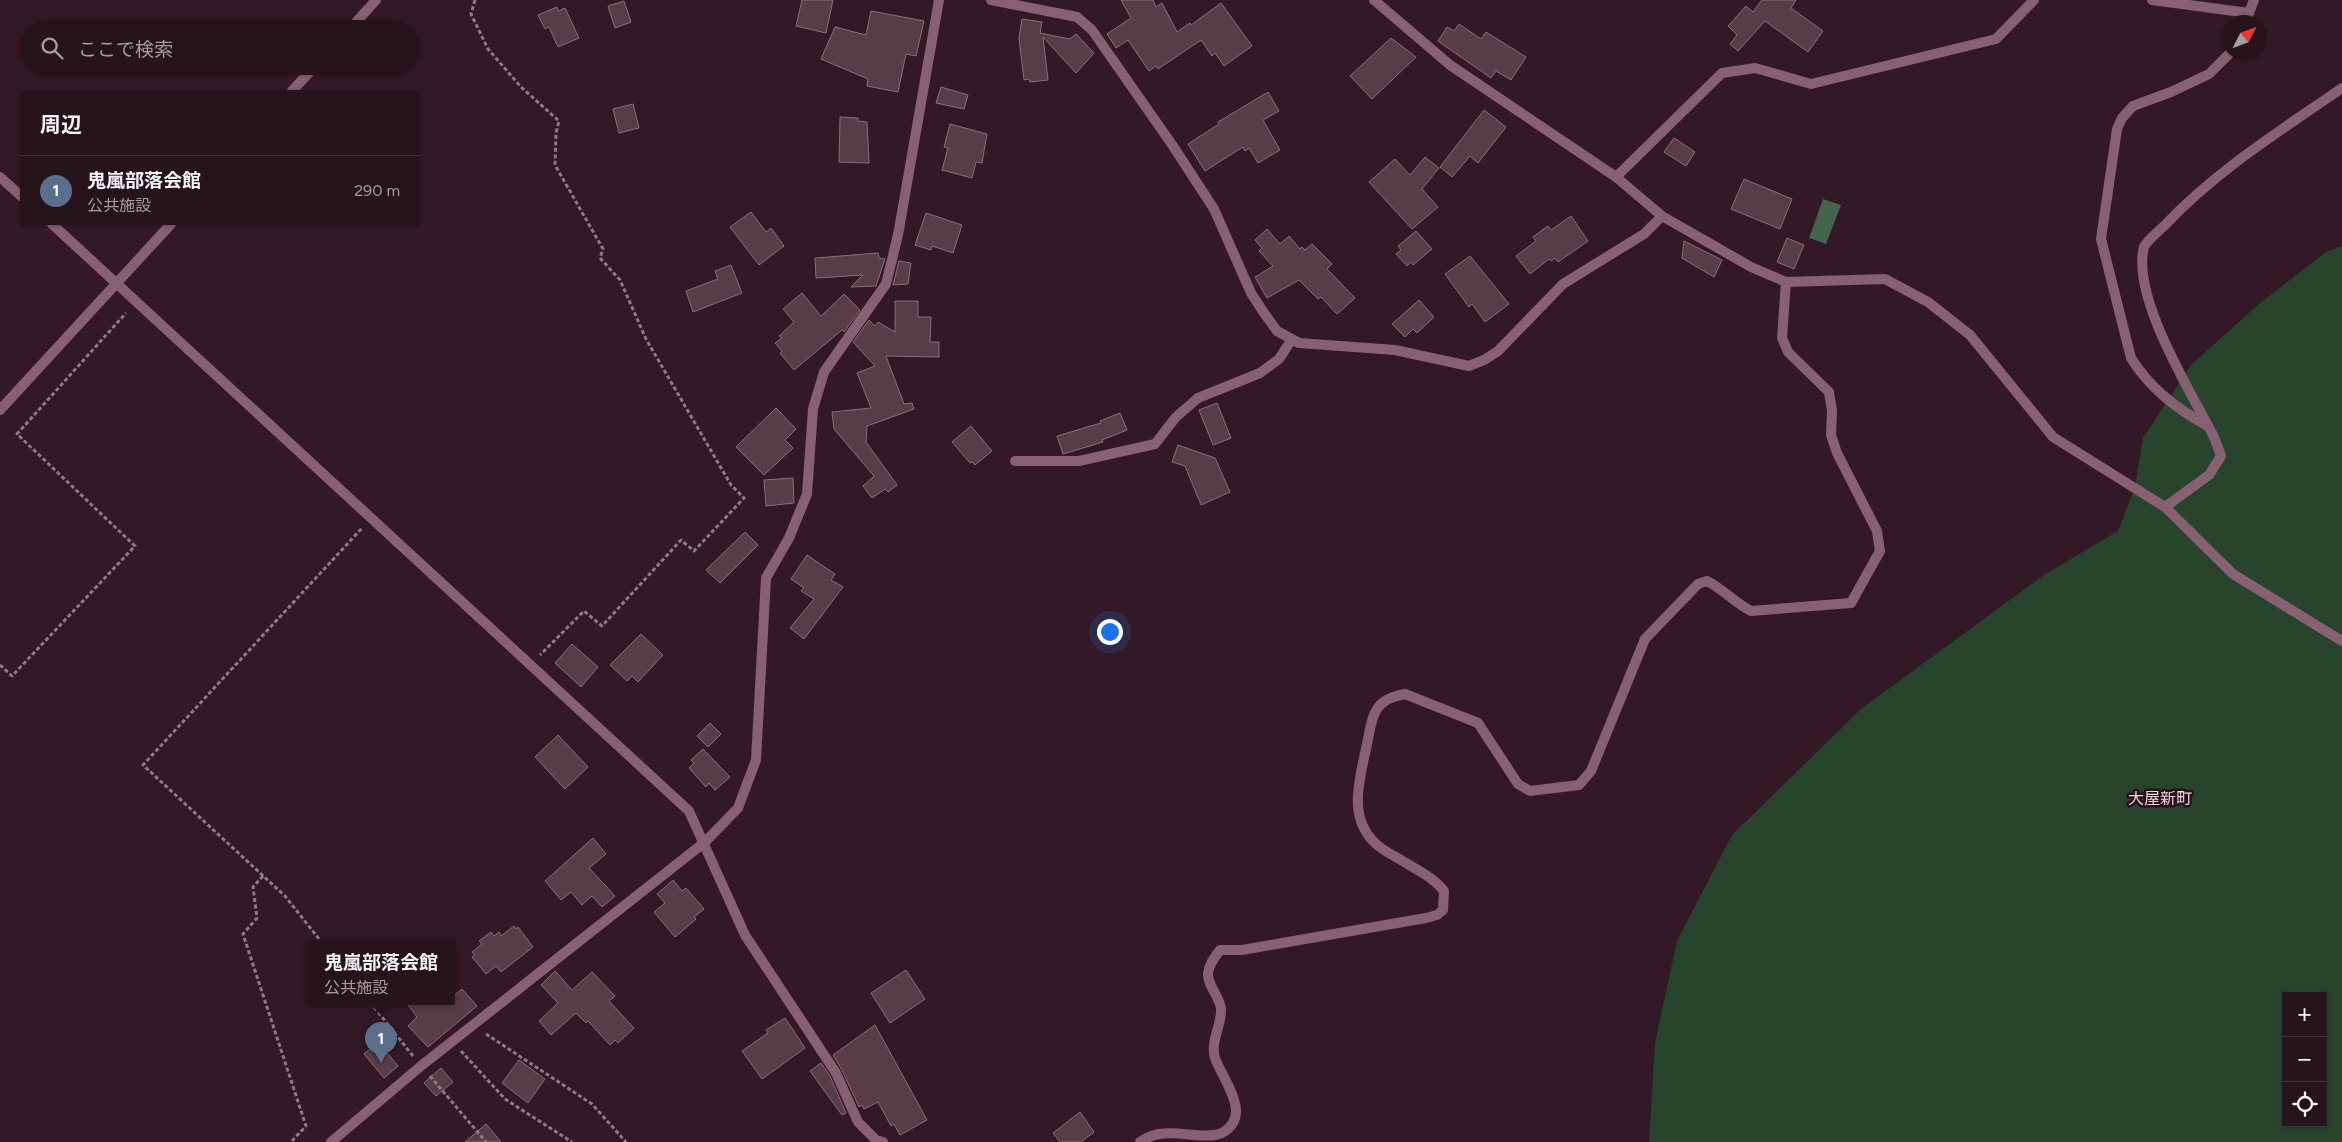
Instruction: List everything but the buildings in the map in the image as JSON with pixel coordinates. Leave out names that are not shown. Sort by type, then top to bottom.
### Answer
[{"type":"street","points":[[358,20],[376,0]]},
{"type":"street","points":[[330,1142],[421,1066],[705,842],[738,808],[756,760],[766,578],[789,538],[807,494],[813,409],[824,372],[886,284],[898,235],[939,0]]},
{"type":"street","points":[[991,0],[1077,17],[1092,30],[1173,146],[1214,209],[1251,294],[1277,331],[1299,344],[1395,350],[1469,366],[1498,351],[1563,284],[1644,234],[1662,216]]},
{"type":"street","points":[[1374,0],[1450,65],[1616,177],[1662,216],[1751,267],[1786,282],[1885,279],[1928,302],[1970,335],[2053,437],[2165,507],[2233,574],[2342,641]]},
{"type":"street","points":[[1616,177],[1722,73],[1755,68],[1812,84],[1996,39],[2034,0]]},
{"type":"street","points":[[2152,0],[2231,15]]},
{"type":"street","points":[[2248,15],[2254,0]]},
{"type":"street","points":[[2208,426],[2183,413],[2140,373],[2131,358],[2101,239],[2117,129],[2122,118],[2132,106],[2171,92],[2209,74],[2223,60]]},
{"type":"street","points":[[293,90],[307,75]]},
{"type":"street","points":[[2165,507],[2209,475],[2221,456],[2208,426],[2155,322],[2143,271],[2145,246],[2187,202],[2227,167],[2342,88]]},
{"type":"street","points":[[0,177],[20,195]]},
{"type":"street","points":[[53,225],[689,811],[705,842],[745,935],[836,1073],[858,1122],[876,1140],[884,1142]]},
{"type":"street","points":[[0,410],[170,225]]},
{"type":"street","points":[[1140,1142],[1146,1138],[1161,1134],[1210,1136],[1222,1134],[1234,1117],[1236,1106],[1232,1089],[1215,1057],[1214,1043],[1222,1010],[1208,976],[1209,966],[1220,950],[1242,950],[1426,918],[1437,915],[1443,910],[1444,892],[1435,880],[1373,842],[1362,825],[1358,813],[1358,794],[1372,717],[1379,705],[1393,696],[1405,694],[1478,723],[1518,784],[1530,791],[1579,785],[1591,771],[1645,639],[1698,584],[1707,581],[1713,584],[1740,606],[1751,611],[1851,603],[1880,551],[1877,532],[1837,453],[1832,435],[1832,411],[1829,392],[1788,352],[1782,338],[1786,282]]},
{"type":"street","points":[[1015,462],[1079,461],[1155,444],[1176,417],[1198,398],[1260,373],[1278,358],[1292,339]]},
{"type":"path","points":[[475,0],[471,14],[488,49],[520,87],[559,121],[556,133],[555,165],[603,249],[600,258],[620,280],[646,339],[731,485],[744,498],[694,551],[681,540],[602,626],[584,611],[531,665]]},
{"type":"path","points":[[0,665],[12,676],[135,546],[17,434],[137,301]]},
{"type":"path","points":[[321,940],[285,896],[143,765],[371,518]]},
{"type":"path","points":[[264,876],[253,887],[257,918],[243,934],[306,1126],[291,1142]]},
{"type":"path","points":[[372,1005],[421,1066],[486,1142]]},
{"type":"path","points":[[473,1025],[592,1104],[626,1142]]},
{"type":"path","points":[[452,1042],[505,1099],[572,1142]]},
{"type":"shaded area","points":[[1823,199],[1841,205],[1826,244],[1809,238]]},
{"type":"shaded area","points":[[2342,246],[2342,1142],[1649,1142],[1655,1043],[1677,941],[1732,835],[1861,709],[2044,575],[2118,531],[2135,487],[2143,438],[2191,365],[2259,304],[2326,252]]},
{"type":"place","name":"鬼嵐部落会館","points":[[381,1063]]},
{"type":"district","name":"大屋新町","points":[[2160,798]]}]
